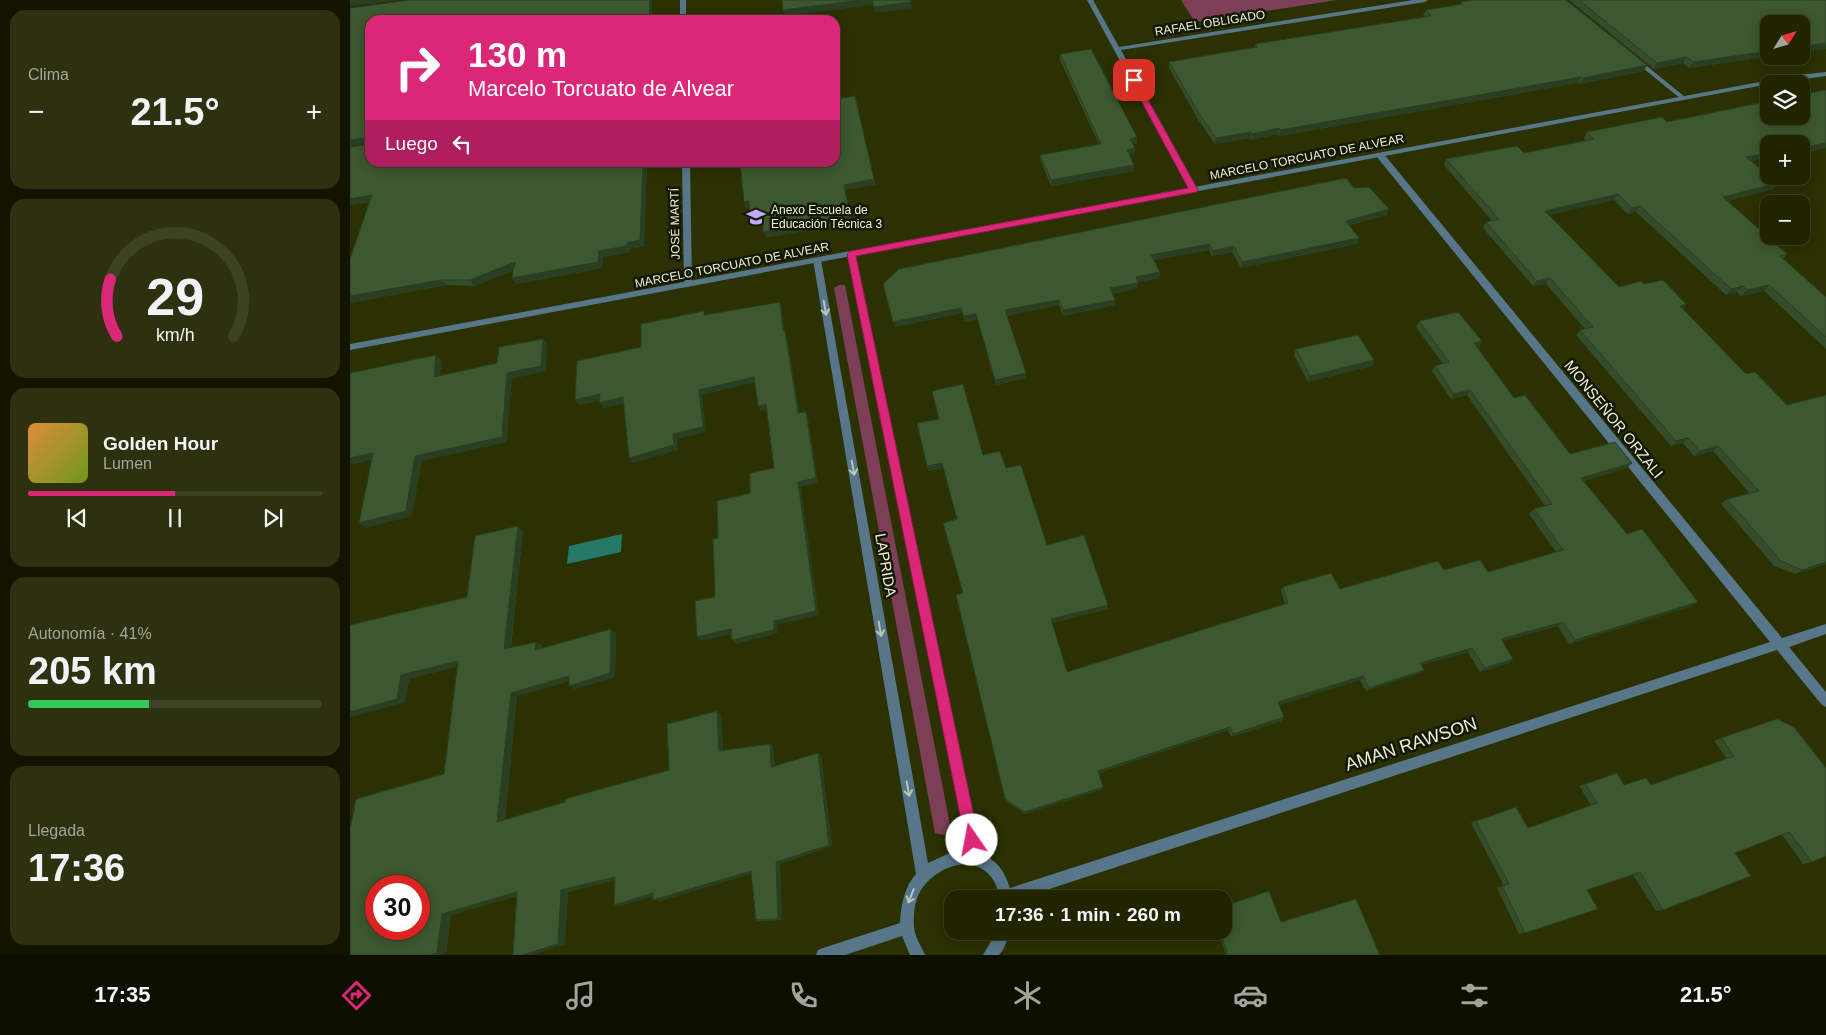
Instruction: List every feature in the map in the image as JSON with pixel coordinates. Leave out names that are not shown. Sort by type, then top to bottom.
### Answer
[{"type":"street","points":[[683,0],[683,15]]},
{"type":"street","points":[[1090,0],[1194,190]]},
{"type":"street","name":"RAFAEL OBLIGADO","points":[[1116,49],[1425,0]]},
{"type":"street","points":[[1630,55],[1684,98]]},
{"type":"street","name":"MARCELO TORCUATO DE ALVEAR","points":[[350,347],[1797,77],[1826,74]]},
{"type":"street","name":"MONSEÑOR ORZALI","points":[[1380,155],[1826,701]]},
{"type":"street","name":"JOSÉ MARTÍ","points":[[686,167],[688,284]]},
{"type":"street","name":"LAPRIDA","points":[[851,254],[976,859]]},
{"type":"street","name":"LAPRIDA","points":[[816,260],[923,875]]},
{"type":"street","name":"AMAN RAWSON","points":[[1028,890],[1826,629]]},
{"type":"street","points":[[918,955],[909,938],[907,928],[908,904],[914,887],[923,875],[936,864],[950,858],[966,856],[976,859],[992,868],[1001,880],[1005,890]]},
{"type":"street","points":[[824,955],[907,928]]},
{"type":"street","points":[[993,953],[1000,940]]},
{"type":"shaded area","points":[[1181,0],[1337,0],[1195,22]]},
{"type":"shaded area","points":[[839,285],[845,285],[951,830],[944,835],[935,833],[834,288]]},
{"type":"water","points":[[622,534],[621,552],[567,564],[569,546]]},
{"type":"building","points":[[410,0],[650,0],[649,15],[365,15],[365,138],[350,140],[350,8]]},
{"type":"building","points":[[782,0],[862,0],[783,10]]},
{"type":"building","points":[[872,0],[911,0],[911,2],[874,7]]},
{"type":"building","points":[[1473,0],[1566,0],[1647,65],[1583,78],[1280,130],[1279,128],[1252,134],[1251,132],[1216,138],[1200,115],[1169,62],[1257,47],[1255,44],[1431,16],[1426,10],[1463,4],[1461,2]]},
{"type":"building","points":[[1579,0],[1826,0],[1826,43],[1810,46],[1810,15],[1760,15],[1760,52],[1693,62],[1687,57],[1657,63]]},
{"type":"building","points":[[1091,49],[1137,137],[1130,139],[1135,148],[1127,150],[1134,165],[1051,180],[1040,155],[1101,144],[1060,54]]},
{"type":"building","points":[[1826,91],[1826,143],[1810,146],[1810,135],[1760,135],[1760,155],[1746,157],[1760,168],[1760,185],[1770,185],[1723,197],[1760,230],[1760,245],[1777,245],[1787,254],[1780,256],[1826,297],[1826,337],[1769,285],[1747,290],[1743,286],[1731,289],[1640,206],[1632,208],[1618,194],[1545,211],[1619,287],[1641,281],[1644,284],[1663,280],[1686,304],[1680,306],[1746,374],[1755,372],[1787,405],[1826,395],[1826,562],[1802,570],[1781,561],[1727,499],[1759,491],[1718,446],[1700,451],[1688,438],[1676,441],[1580,330],[1593,327],[1550,278],[1537,281],[1486,222],[1499,219],[1446,159],[1517,146],[1524,153],[1594,139],[1587,132],[1662,117],[1667,122],[1760,103],[1760,125],[1810,125],[1810,93]]},
{"type":"building","points":[[855,96],[874,179],[844,185],[850,217],[763,232],[763,216],[750,218],[749,201],[744,202],[740,167],[840,167],[840,98]]},
{"type":"building","points":[[365,145],[365,167],[643,167],[640,240],[627,243],[626,246],[599,251],[598,262],[512,278],[515,262],[470,280],[441,280],[350,296],[350,259],[372,195],[350,199],[350,147]]},
{"type":"building","points":[[1346,178],[1354,188],[1369,187],[1389,209],[1346,221],[1359,238],[1242,262],[1234,246],[1213,251],[1209,244],[1151,255],[1160,272],[1136,277],[1138,283],[1110,288],[1115,300],[1063,310],[1059,300],[1005,310],[1026,373],[995,380],[976,314],[964,316],[961,308],[893,322],[883,284],[899,269]]},
{"type":"building","points":[[780,302],[783,331],[785,331],[798,413],[806,412],[816,478],[798,482],[816,611],[774,621],[774,630],[732,640],[731,629],[697,637],[695,601],[715,597],[713,539],[718,538],[717,501],[750,493],[750,473],[774,468],[766,404],[758,406],[754,377],[699,390],[703,427],[673,434],[674,445],[629,458],[623,397],[599,403],[600,394],[575,400],[577,361],[641,347],[641,324],[704,311],[704,315]]},
{"type":"building","points":[[1458,312],[1482,341],[1474,343],[1514,398],[1525,395],[1570,454],[1615,442],[1632,463],[1581,478],[1627,534],[1642,529],[1698,602],[1575,640],[1563,622],[1501,639],[1513,659],[1485,668],[1472,648],[1420,663],[1424,670],[1369,688],[1363,676],[1278,702],[1284,717],[1233,734],[1230,727],[1098,771],[1103,787],[1025,812],[1005,799],[956,595],[963,593],[943,523],[957,519],[942,463],[927,466],[917,423],[939,419],[932,391],[963,384],[983,455],[1000,451],[1006,468],[1021,465],[1047,545],[1084,535],[1108,605],[1051,619],[1067,672],[1288,603],[1283,587],[1331,573],[1340,589],[1438,561],[1444,570],[1480,560],[1488,572],[1563,550],[1534,509],[1552,504],[1470,390],[1454,394],[1435,366],[1449,362],[1419,321]]},
{"type":"building","points":[[1358,335],[1374,360],[1310,376],[1296,349]]},
{"type":"building","points":[[543,339],[541,366],[507,373],[502,437],[415,456],[406,511],[359,523],[373,453],[350,458],[350,373],[436,355],[434,377],[497,363],[499,347]]},
{"type":"building","points":[[518,526],[504,649],[536,642],[535,650],[611,629],[610,673],[569,686],[569,676],[511,693],[497,822],[565,802],[565,799],[669,770],[667,724],[717,711],[719,751],[770,744],[771,767],[818,753],[829,845],[776,862],[778,919],[756,920],[751,871],[653,900],[653,893],[614,905],[615,877],[561,890],[558,944],[522,955],[513,955],[517,892],[442,914],[437,953],[430,955],[350,955],[350,825],[356,799],[444,774],[458,661],[401,675],[397,699],[350,712],[350,625],[467,597],[475,536]]},
{"type":"building","points":[[1777,719],[1794,727],[1826,768],[1826,856],[1812,862],[1789,832],[1735,853],[1751,876],[1663,910],[1640,872],[1587,890],[1598,909],[1525,933],[1502,886],[1509,884],[1476,821],[1516,807],[1528,828],[1597,803],[1585,784],[1617,773],[1624,785],[1646,778],[1651,785],[1734,756],[1721,738]]},
{"type":"building","points":[[1269,891],[1281,922],[1356,899],[1380,955],[1228,955],[1223,940],[1232,940],[1232,904]]},
{"type":"place","name":"Anexo Escuela de Educación Técnica 3","points":[[756,217]]},
{"type":"route","points":[[972,840],[851,254],[1194,190],[1134,80]]}]
